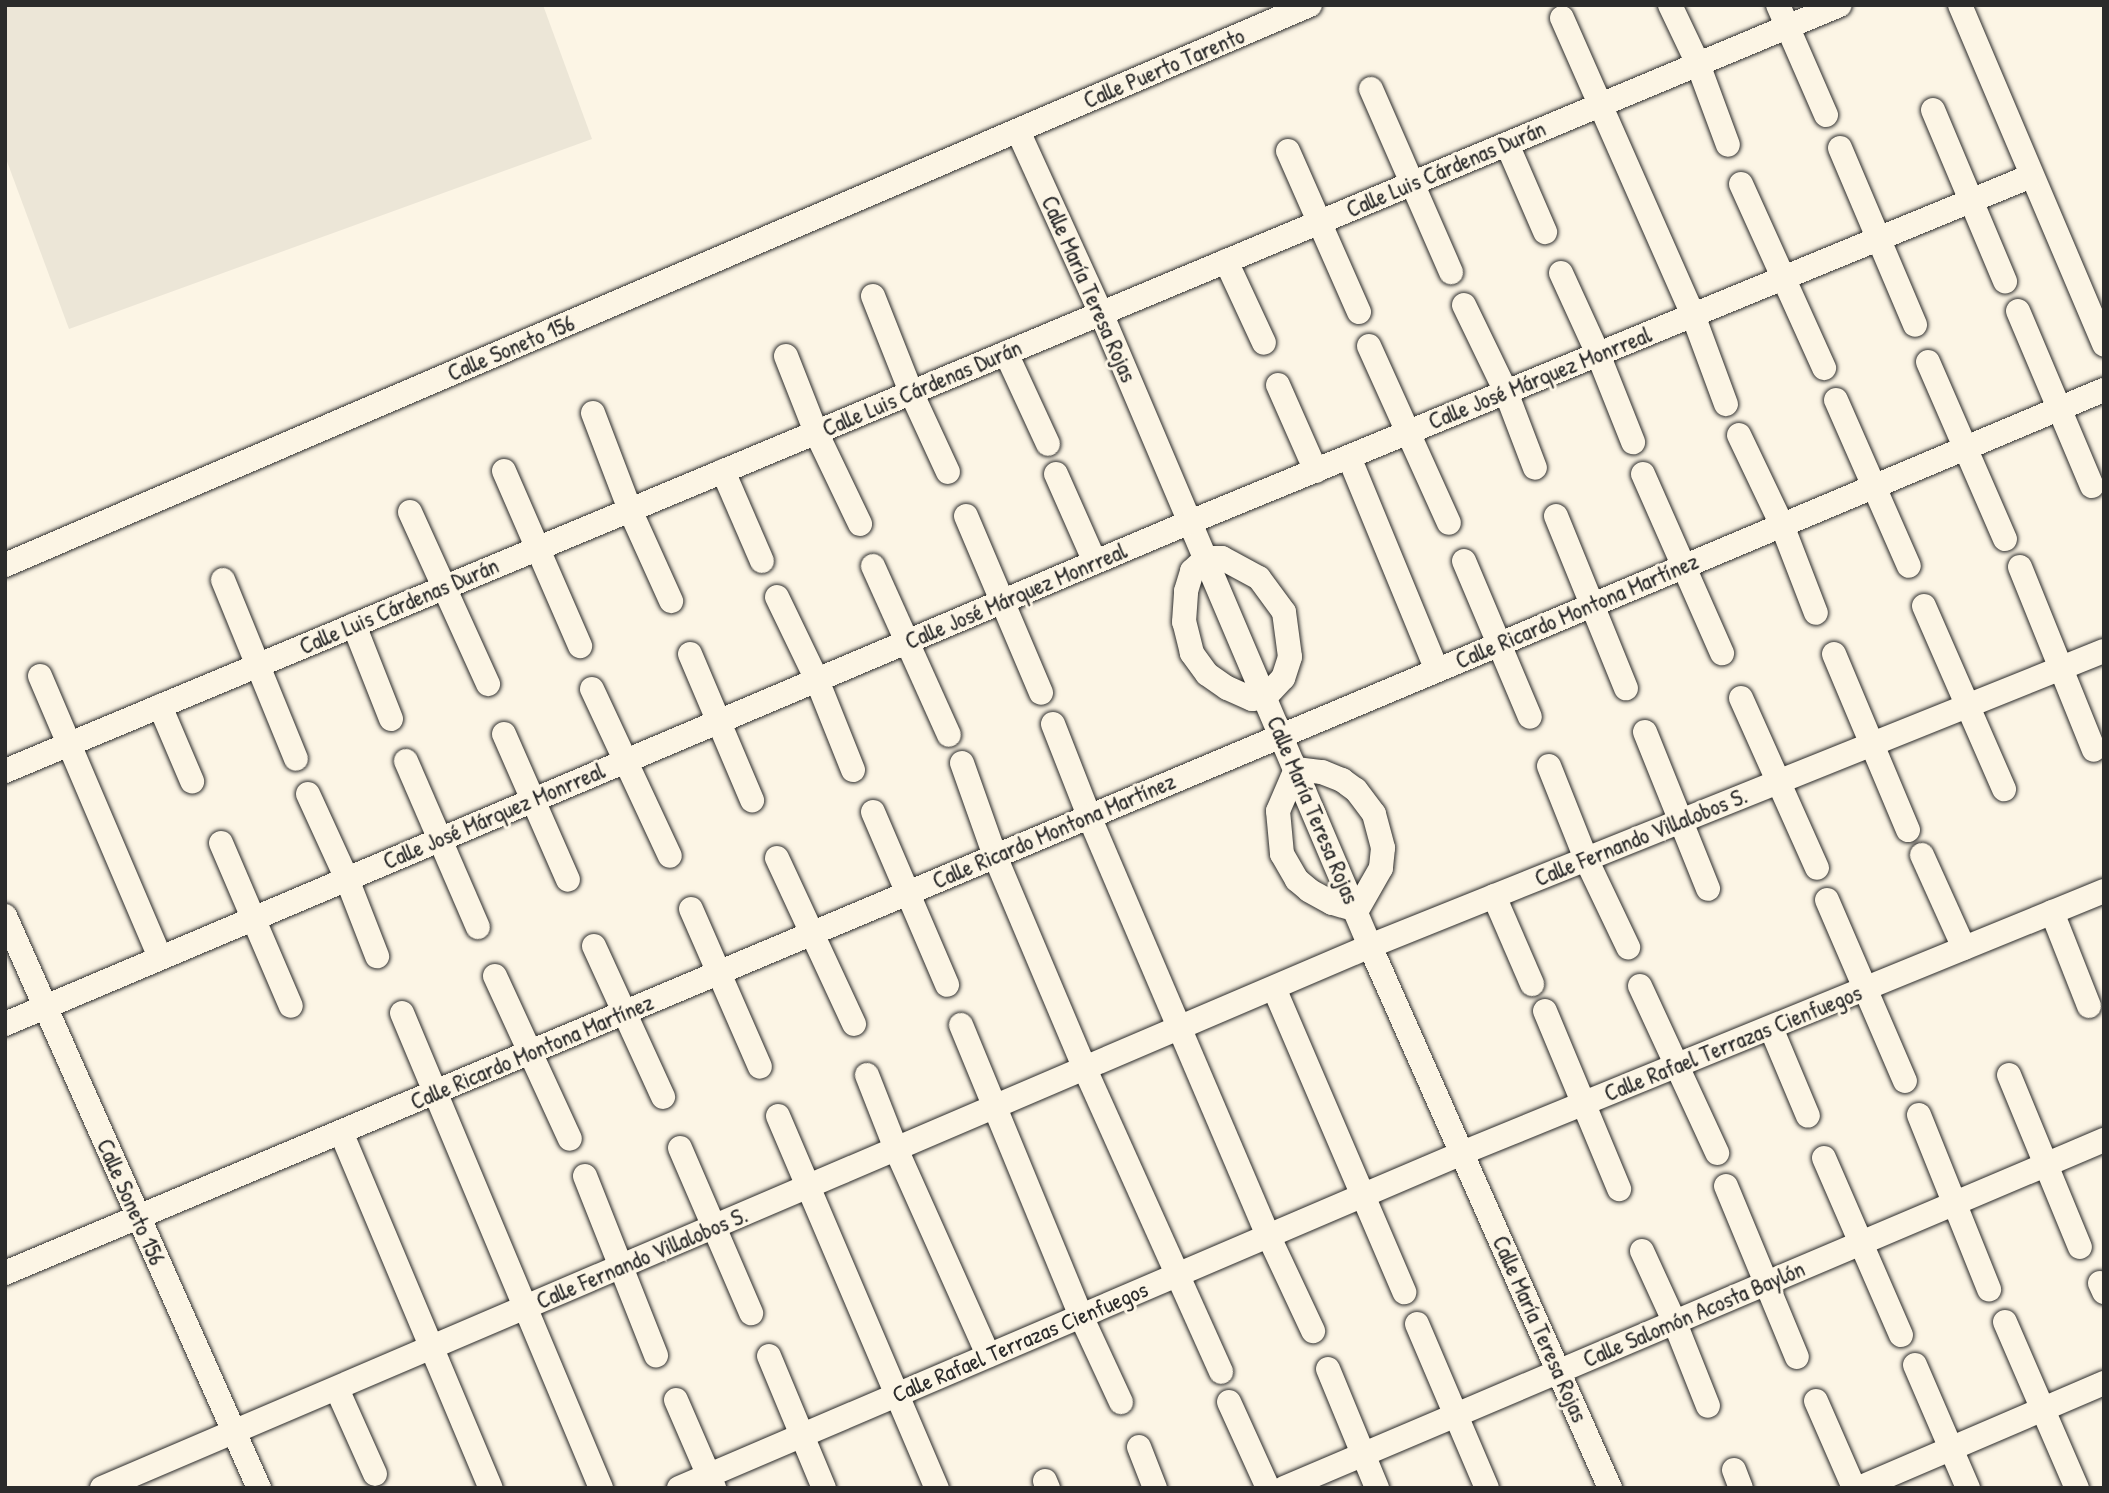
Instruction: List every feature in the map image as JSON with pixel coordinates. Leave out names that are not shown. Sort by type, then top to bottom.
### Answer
[{"type":"street","name":"Calle Puerto Tarento","points":[[1017,131],[1310,5]]},
{"type":"street","points":[[1670,5],[1698,64],[1728,145]]},
{"type":"street","name":"Calle Luis Cárdenas Durán","points":[[5,771],[1698,64],[1783,16],[1840,5]]},
{"type":"street","points":[[1960,5],[2104,345]]},
{"type":"street","points":[[1783,16],[1826,115]]},
{"type":"street","points":[[1562,18],[1693,315],[1727,404]]},
{"type":"street","points":[[1371,89],[1451,272]]},
{"type":"street","points":[[1933,110],[2005,281]]},
{"type":"street","name":"Calle María Teresa Rojas","points":[[1017,131],[1101,313],[1357,910],[1370,946],[1610,1488]]},
{"type":"street","name":"Calle Soneto 156","points":[[5,565],[1017,131]]},
{"type":"street","points":[[1507,144],[1545,232]]},
{"type":"street","points":[[1840,148],[1915,325]]},
{"type":"street","points":[[1288,151],[1360,312]]},
{"type":"street","name":"Calle José Márquez Monrreal","points":[[5,1024],[1095,562],[2031,176]]},
{"type":"street","points":[[1741,184],[1824,368]]},
{"type":"street","points":[[1226,261],[1264,343]]},
{"type":"street","points":[[1561,273],[1598,354],[1633,442]]},
{"type":"street","points":[[873,296],[911,393],[948,472]]},
{"type":"street","points":[[1464,305],[1506,392],[1535,468]]},
{"type":"street","points":[[2018,311],[2091,486]]},
{"type":"street","points":[[1369,346],[1449,523]]},
{"type":"street","points":[[1006,353],[1048,444]]},
{"type":"street","points":[[786,356],[816,432],[860,524]]},
{"type":"street","points":[[1928,362],[2005,539]]},
{"type":"street","points":[[1278,385],[1316,471]]},
{"type":"street","name":"Calle Ricardo Montona Martínez","points":[[5,1273],[2104,390]]},
{"type":"street","points":[[1836,400],[1876,485],[1909,566]]},
{"type":"street","points":[[593,413],[630,510],[671,601]]},
{"type":"street","points":[[1739,435],[1782,525],[1816,613]]},
{"type":"street","points":[[1349,457],[1437,670]]},
{"type":"street","points":[[504,471],[580,646]]},
{"type":"street","points":[[723,471],[762,561]]},
{"type":"street","points":[[1056,474],[1095,562]]},
{"type":"street","points":[[1643,474],[1722,653]]},
{"type":"street","points":[[410,512],[488,684]]},
{"type":"street","points":[[966,516],[1041,693]]},
{"type":"street","points":[[1556,516],[1590,606],[1626,688]]},
{"type":"street","points":[[1206,558],[1222,558],[1259,578],[1284,612],[1290,657],[1283,678],[1265,697],[1252,699],[1227,688],[1207,674],[1192,653],[1184,622],[1186,591],[1192,571],[1206,558]]},
{"type":"street","points":[[1464,561],[1530,717]]},
{"type":"street","points":[[873,566],[949,735]]},
{"type":"street","points":[[2020,567],[2094,750]]},
{"type":"street","points":[[223,580],[296,760]]},
{"type":"street","points":[[778,597],[817,680],[852,770]]},
{"type":"street","points":[[1924,606],[2004,789]]},
{"type":"street","points":[[354,625],[391,719]]},
{"type":"street","name":"Calle Fernando Villalobos S.","points":[[102,1488],[146,1479],[236,1432],[1370,946],[2104,651]]},
{"type":"street","points":[[690,654],[752,800]]},
{"type":"street","points":[[1834,654],[1908,830]]},
{"type":"street","points":[[40,676],[67,745],[160,958]]},
{"type":"street","points":[[592,689],[670,856]]},
{"type":"street","points":[[1741,698],[1817,868]]},
{"type":"street","points":[[160,706],[192,781]]},
{"type":"street","points":[[1054,724],[1089,817],[1269,1237],[1313,1331]]},
{"type":"street","points":[[1645,732],[1708,889]]},
{"type":"street","points":[[503,734],[568,880]]},
{"type":"street","points":[[407,761],[478,927]]},
{"type":"street","points":[[962,763],[995,856],[1085,1069],[1221,1372]]},
{"type":"street","points":[[1549,766],[1586,859],[1628,947]]},
{"type":"street","points":[[1296,769],[1321,772],[1342,780],[1356,790],[1374,814],[1383,848],[1381,868],[1357,910],[1332,903],[1309,890],[1297,880],[1282,854],[1277,823],[1278,811],[1296,769]]},
{"type":"street","points":[[308,794],[347,879],[377,956]]},
{"type":"street","points":[[873,812],[947,985]]},
{"type":"street","points":[[221,844],[291,1006]]},
{"type":"street","points":[[1922,855],[1964,948]]},
{"type":"street","points":[[777,858],[854,1024]]},
{"type":"street","name":"Calle Rafael Terrazas Cienfuegos","points":[[679,1488],[711,1481],[801,1436],[1462,1153],[2104,891]]},
{"type":"street","points":[[1494,896],[1532,984]]},
{"type":"street","points":[[1827,900],[1905,1081]]},
{"type":"street","points":[[691,909],[760,1068]]},
{"type":"street","points":[[2052,912],[2089,1006]]},
{"type":"street","name":"Calle Soneto 156","points":[[5,915],[47,1006],[136,1216],[236,1432],[259,1488]]},
{"type":"street","points":[[594,946],[663,1097]]},
{"type":"street","points":[[495,976],[570,1139]]},
{"type":"street","points":[[1640,986],[1717,1153]]},
{"type":"street","points":[[1274,988],[1404,1292]]},
{"type":"street","points":[[1545,1011],[1619,1189]]},
{"type":"street","points":[[402,1013],[601,1488]]},
{"type":"street","points":[[961,1025],[997,1106],[1081,1316],[1121,1402]]},
{"type":"street","points":[[1771,1028],[1808,1116]]},
{"type":"street","points":[[867,1075],[896,1149],[988,1355]]},
{"type":"street","points":[[2008,1075],[2080,1247]]},
{"type":"street","points":[[778,1115],[937,1488]]},
{"type":"street","points":[[1919,1115],[1989,1289]]},
{"type":"street","points":[[341,1132],[491,1488]]},
{"type":"street","name":"Calle Salomón Acosta Baylón","points":[[1284,1488],[2104,1140]]},
{"type":"street","points":[[680,1148],[751,1313]]},
{"type":"street","points":[[1824,1158],[1901,1335]]},
{"type":"street","points":[[585,1176],[656,1355]]},
{"type":"street","points":[[1726,1186],[1797,1357]]},
{"type":"street","points":[[1642,1251],[1675,1323],[1708,1406]]},
{"type":"street","points":[[2006,1322],[2077,1488]]},
{"type":"street","points":[[1417,1324],[1487,1488]]},
{"type":"street","points":[[769,1356],[824,1488]]},
{"type":"street","points":[[1915,1365],[1968,1488]]},
{"type":"street","points":[[1328,1369],[1377,1488]]},
{"type":"street","points":[[1816,1401],[1857,1488],[2104,1383]]},
{"type":"street","points":[[337,1389],[375,1474]]},
{"type":"street","points":[[676,1400],[711,1481]]},
{"type":"street","points":[[1229,1402],[1268,1488]]},
{"type":"street","points":[[1139,1447],[1155,1488]]},
{"type":"shaded area","points":[[5,5],[543,5],[592,139],[69,329],[5,156]]}]
